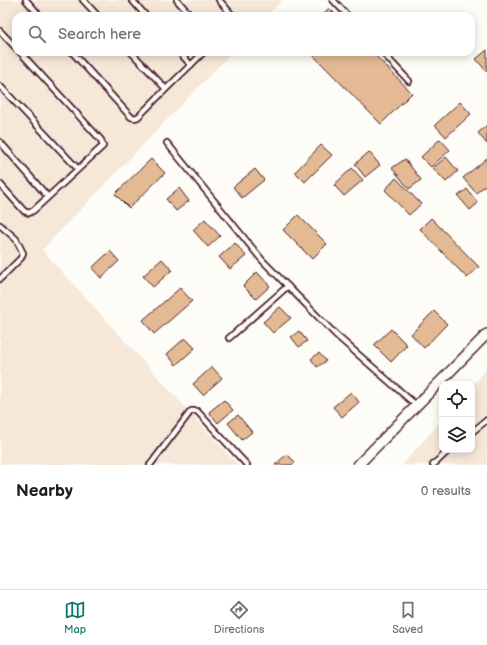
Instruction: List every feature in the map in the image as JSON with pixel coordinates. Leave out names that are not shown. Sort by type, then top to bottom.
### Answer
[{"type":"street","points":[[358,465],[487,334]]},
{"type":"lane","points":[[26,0],[36,12]]},
{"type":"lane","points":[[83,0],[94,12]]},
{"type":"lane","points":[[132,0],[142,12]]},
{"type":"lane","points":[[178,0],[188,12]]},
{"type":"lane","points":[[219,0],[230,12]]},
{"type":"lane","points":[[333,0],[344,12]]},
{"type":"lane","points":[[0,31],[12,44]]},
{"type":"lane","points":[[0,184],[24,211],[29,213],[103,146],[101,140],[24,56]]},
{"type":"lane","points":[[76,56],[131,117],[134,118],[138,117],[200,56]]},
{"type":"lane","points":[[136,56],[166,89]]},
{"type":"lane","points":[[183,56],[191,65]]},
{"type":"lane","points":[[386,56],[409,81]]},
{"type":"lane","points":[[0,86],[78,169]]},
{"type":"lane","points":[[0,142],[48,197]]},
{"type":"lane","points":[[167,143],[262,260],[336,335],[417,406]]},
{"type":"lane","points":[[0,225],[16,239],[23,253],[22,258],[0,278]]},
{"type":"lane","points":[[229,338],[288,286]]},
{"type":"lane","points":[[150,465],[191,411],[197,410],[247,465]]},
{"type":"lane","points":[[475,430],[487,420]]},
{"type":"lane","points":[[433,465],[447,453]]},
{"type":"shaded area","points":[[0,0],[282,0],[271,12],[12,12],[12,56],[228,56],[42,250],[238,465],[0,465]]},
{"type":"shaded area","points":[[487,369],[487,465],[402,465],[439,423],[439,453],[475,453],[475,383]]},
{"type":"building","points":[[329,8],[333,12],[326,12]]},
{"type":"building","points":[[487,50],[487,72],[476,59]]},
{"type":"building","points":[[314,56],[376,56],[412,93],[381,124]]},
{"type":"building","points":[[460,102],[471,114],[446,137],[435,125]]},
{"type":"building","points":[[487,125],[487,144],[478,133]]},
{"type":"building","points":[[440,139],[450,150],[431,167],[421,157]]},
{"type":"building","points":[[321,145],[332,155],[305,182],[295,172]]},
{"type":"building","points":[[369,152],[380,165],[365,177],[355,164]]},
{"type":"building","points":[[446,157],[458,171],[446,182],[433,168]]},
{"type":"building","points":[[487,158],[487,184],[476,193],[463,178]]},
{"type":"building","points":[[151,159],[165,173],[129,208],[115,194]]},
{"type":"building","points":[[405,159],[421,180],[409,189],[392,168]]},
{"type":"building","points":[[352,168],[363,180],[344,196],[334,185]]},
{"type":"building","points":[[255,169],[264,180],[242,198],[233,187]]},
{"type":"building","points":[[396,178],[421,204],[409,215],[385,190]]},
{"type":"building","points":[[179,188],[189,201],[176,211],[166,199]]},
{"type":"building","points":[[467,189],[478,203],[470,210],[458,196]]},
{"type":"building","points":[[298,215],[327,244],[312,259],[283,230]]},
{"type":"building","points":[[431,218],[479,267],[467,278],[420,229]]},
{"type":"building","points":[[205,219],[220,236],[208,247],[193,230]]},
{"type":"building","points":[[235,243],[246,256],[230,269],[219,257]]},
{"type":"building","points":[[110,251],[119,261],[101,278],[92,268]]},
{"type":"building","points":[[162,259],[172,270],[153,287],[143,276]]},
{"type":"building","points":[[257,272],[270,286],[256,299],[243,286]]},
{"type":"building","points":[[180,288],[192,301],[154,334],[143,320]]},
{"type":"building","points":[[280,307],[291,318],[273,333],[263,322]]},
{"type":"building","points":[[434,311],[447,324],[424,348],[411,334]]},
{"type":"building","points":[[391,329],[407,345],[391,362],[374,345]]},
{"type":"building","points":[[299,331],[307,341],[299,347],[291,337]]},
{"type":"building","points":[[185,338],[195,348],[176,365],[167,354]]},
{"type":"building","points":[[319,353],[326,361],[317,367],[311,359]]},
{"type":"building","points":[[212,367],[222,378],[203,395],[193,384]]},
{"type":"building","points":[[351,392],[359,402],[342,417],[333,407]]},
{"type":"building","points":[[224,400],[233,410],[218,423],[209,412]]},
{"type":"building","points":[[238,415],[252,432],[242,440],[228,423]]},
{"type":"building","points":[[287,454],[295,462],[293,465],[275,465]]}]
